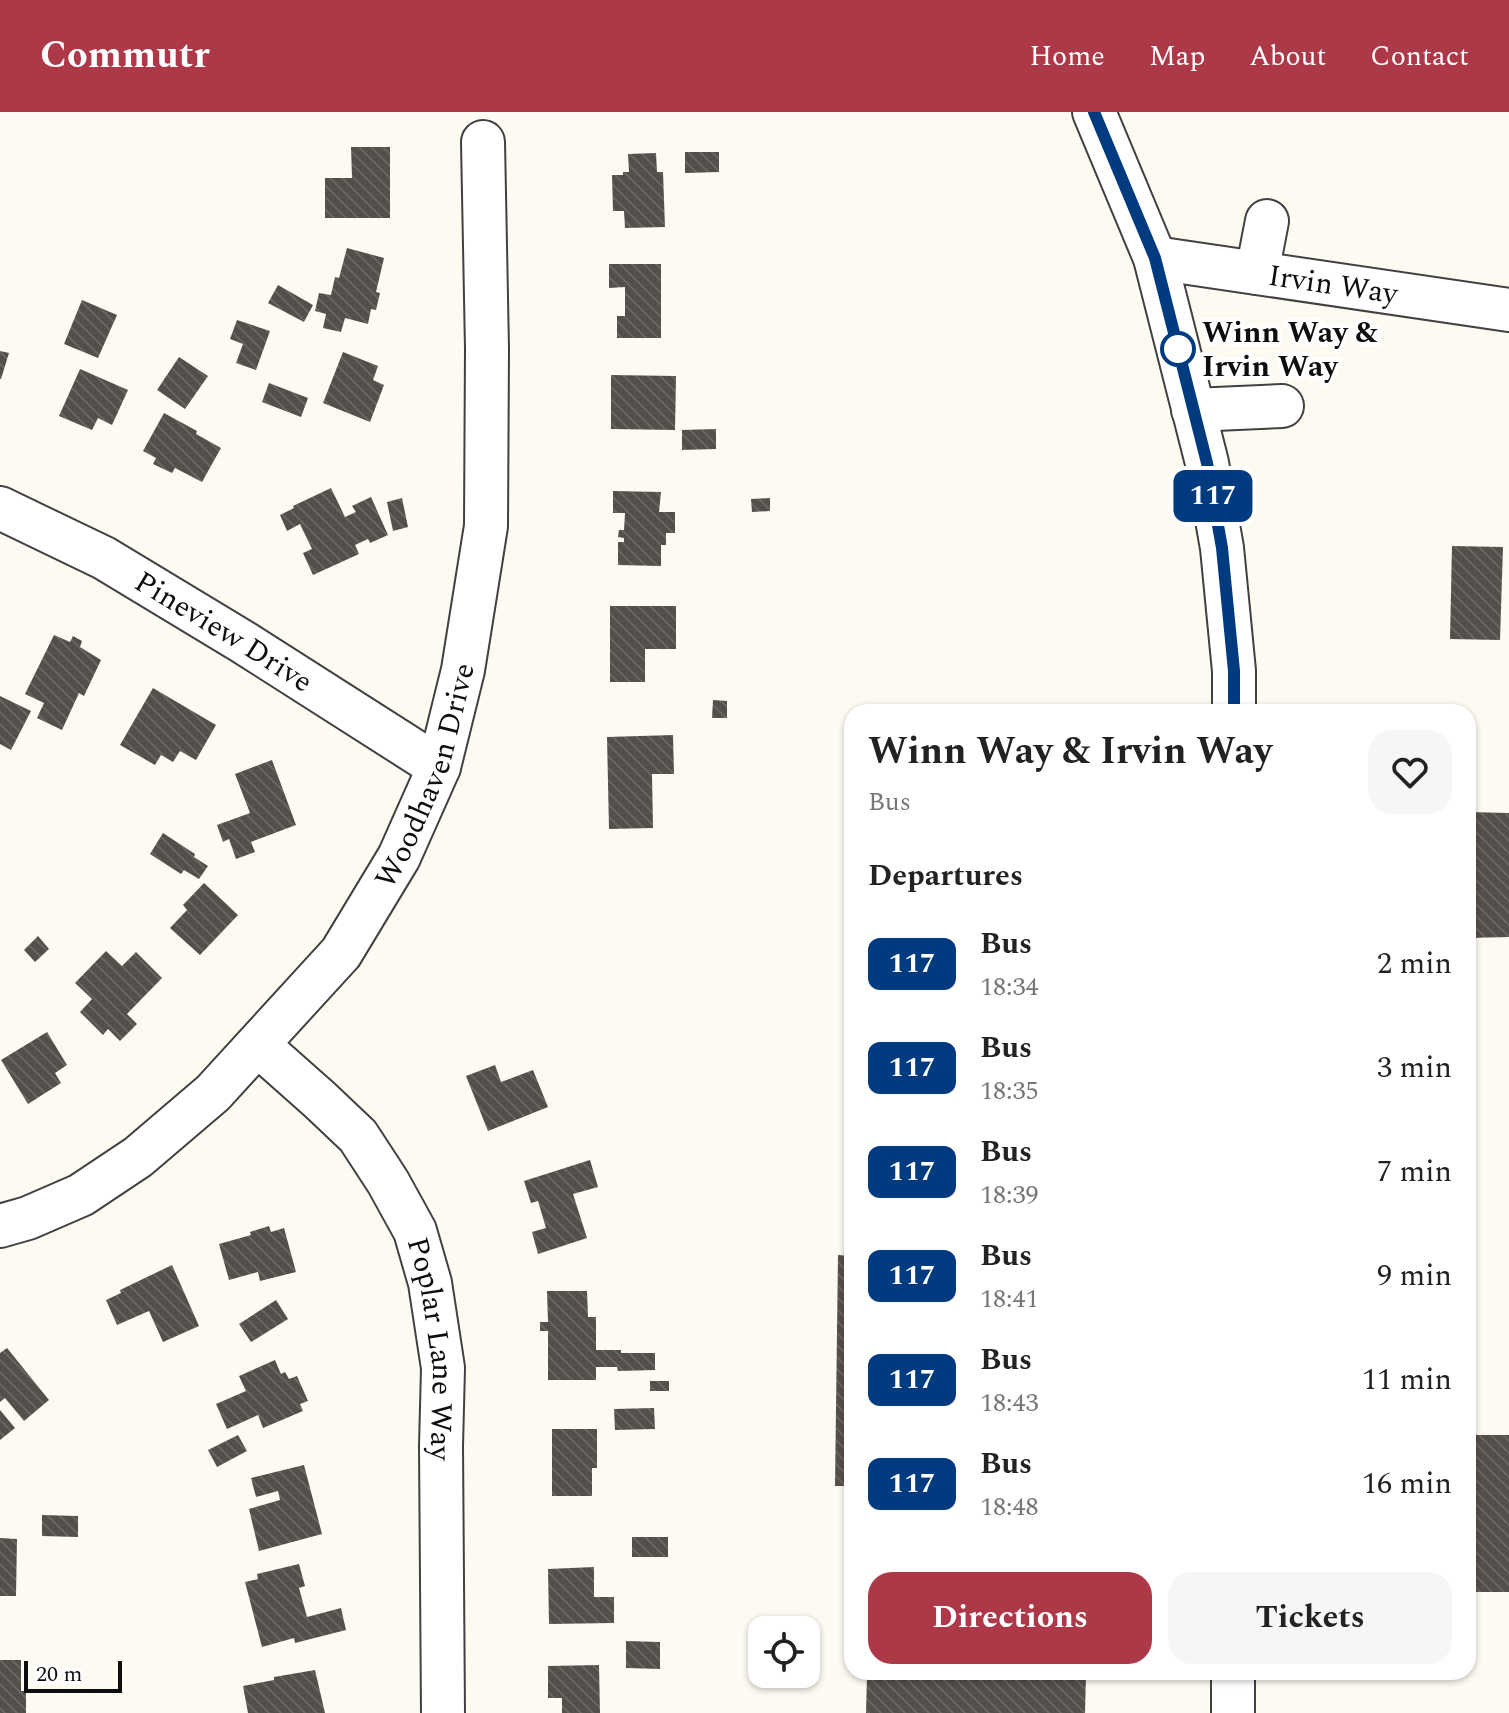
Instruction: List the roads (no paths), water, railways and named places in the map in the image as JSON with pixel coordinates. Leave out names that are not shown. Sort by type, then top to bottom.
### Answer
[{"type":"street","points":[[1094,112],[1155,258],[1207,463],[1222,548],[1234,671],[1234,704]]},
{"type":"street","name":"Woodhaven Drive","points":[[0,1226],[28,1218],[81,1195],[138,1157],[213,1093],[341,953],[399,857],[439,767],[463,670],[486,526],[483,142]]},
{"type":"street","points":[[1257,273],[1267,221]]},
{"type":"street","name":"Irvin Way","points":[[1155,258],[1509,310]]},
{"type":"street","points":[[1193,410],[1282,406]]},
{"type":"street","name":"Pineview Drive","points":[[0,508],[104,558],[439,767]]},
{"type":"street","name":"Poplar Lane Way","points":[[258,1045],[358,1136],[415,1231],[426,1270],[443,1368],[443,1713]]},
{"type":"street","points":[[1233,1680],[1233,1713]]},
{"type":"place","name":"Winn Way & Irvin Way","points":[[1178,349]]}]
